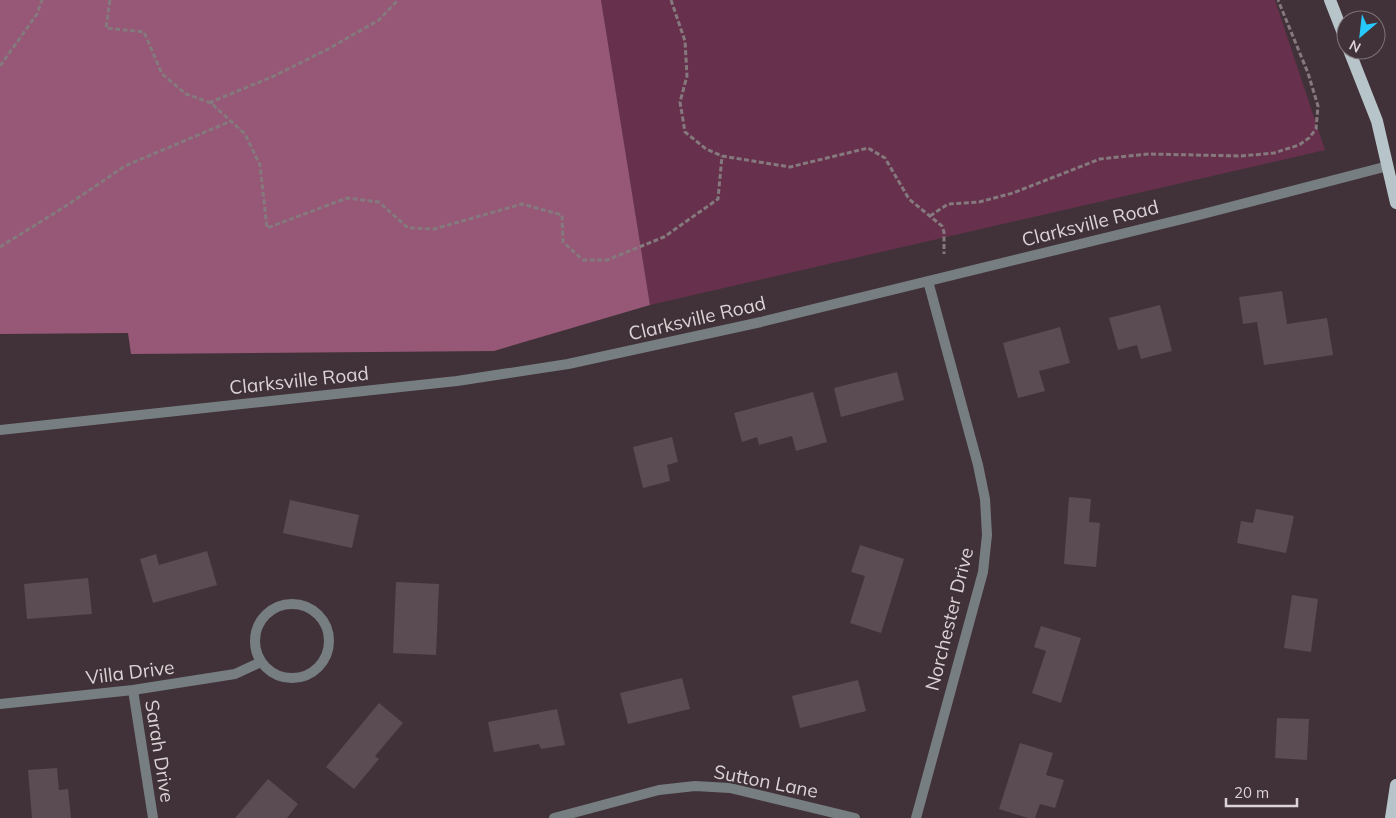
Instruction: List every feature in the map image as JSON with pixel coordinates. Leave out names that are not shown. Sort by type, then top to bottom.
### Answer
[{"type":"main road","points":[[1330,0],[1336,15]]},
{"type":"main road","points":[[1353,60],[1377,121],[1396,203]]},
{"type":"main road","points":[[1391,818],[1396,785]]},
{"type":"street","name":"Clarksville Road","points":[[0,430],[457,380],[568,364],[760,322],[1199,215],[1388,166]]},
{"type":"street","name":"Norchester Drive","points":[[916,818],[983,572],[987,536],[985,499],[978,465],[928,281]]},
{"type":"street","points":[[298,604],[312,610],[323,620],[328,633],[329,648],[323,661],[313,672],[300,678],[285,678],[272,672],[261,662],[255,649],[255,634],[260,621],[270,610],[284,605],[298,604]]},
{"type":"street","name":"Villa Drive","points":[[0,704],[133,690],[235,674],[261,662]]},
{"type":"street","name":"Sarah Drive","points":[[133,690],[153,818]]},
{"type":"street","name":"Sutton Lane","points":[[554,818],[659,790],[695,786],[730,788],[855,818]]},
{"type":"path","points":[[0,66],[37,14],[42,0]]},
{"type":"path","points":[[110,0],[106,28],[144,32],[162,74],[186,94],[210,103],[231,121]]},
{"type":"path","points":[[398,0],[378,20],[328,49],[274,76],[211,102],[245,134],[260,166],[267,228],[346,198],[379,202],[408,228],[425,229],[434,229],[522,204],[562,214],[563,242],[583,260],[607,260],[664,237],[718,199],[722,156]]},
{"type":"path","points":[[671,0],[685,41],[687,76],[680,102],[686,132],[706,149],[722,156],[790,167],[868,148],[885,158],[909,199],[942,226],[944,232],[944,254]]},
{"type":"path","points":[[930,216],[948,204],[979,202],[1014,193],[1100,159],[1150,154],[1241,156],[1274,153],[1299,145],[1309,138],[1316,129],[1318,106],[1308,73],[1278,0]]},
{"type":"path","points":[[0,247],[125,166],[231,121]]},
{"type":"shaded area","points":[[0,0],[601,0],[650,305],[494,351],[131,354],[128,333],[0,334]]},
{"type":"shaded area","points":[[601,0],[1275,0],[1325,150],[650,305]]},
{"type":"building","points":[[1282,291],[1287,324],[1327,318],[1333,355],[1264,365],[1257,322],[1243,324],[1239,297]]},
{"type":"building","points":[[1160,305],[1172,351],[1141,359],[1137,345],[1118,350],[1109,318]]},
{"type":"building","points":[[1060,327],[1070,363],[1039,371],[1045,391],[1018,398],[1003,343]]},
{"type":"building","points":[[897,372],[904,400],[841,417],[834,388]]},
{"type":"building","points":[[813,392],[827,442],[796,451],[792,436],[759,445],[757,437],[742,442],[734,413]]},
{"type":"building","points":[[672,437],[678,462],[667,465],[670,481],[643,488],[633,447]]},
{"type":"building","points":[[1069,497],[1091,499],[1089,522],[1100,523],[1096,567],[1064,564]]},
{"type":"building","points":[[290,500],[359,515],[352,548],[283,533]]},
{"type":"building","points":[[1256,509],[1294,516],[1286,553],[1237,543],[1241,521],[1253,523]]},
{"type":"building","points":[[860,545],[904,559],[881,633],[850,623],[865,576],[851,572]]},
{"type":"building","points":[[207,551],[217,585],[153,603],[140,559],[156,554],[159,565]]},
{"type":"building","points":[[88,578],[92,614],[27,619],[24,584]]},
{"type":"building","points":[[396,582],[439,584],[436,655],[393,653]]},
{"type":"building","points":[[1292,595],[1318,599],[1311,652],[1284,648]]},
{"type":"building","points":[[1041,626],[1081,638],[1061,703],[1032,693],[1046,651],[1034,647]]},
{"type":"building","points":[[682,678],[690,709],[628,724],[620,693]]},
{"type":"building","points":[[858,680],[866,711],[800,728],[792,696]]},
{"type":"building","points":[[379,703],[403,723],[375,756],[379,759],[354,789],[326,767]]},
{"type":"building","points":[[557,709],[565,745],[541,749],[539,744],[494,752],[488,722]]},
{"type":"building","points":[[1277,718],[1309,719],[1307,760],[1275,758]]},
{"type":"building","points":[[1020,743],[1053,753],[1046,775],[1064,780],[1055,808],[1040,804],[1035,818],[1028,818],[999,809]]},
{"type":"building","points":[[57,768],[59,790],[68,789],[71,818],[32,818],[28,770]]},
{"type":"building","points":[[268,779],[298,804],[287,818],[235,818]]}]
